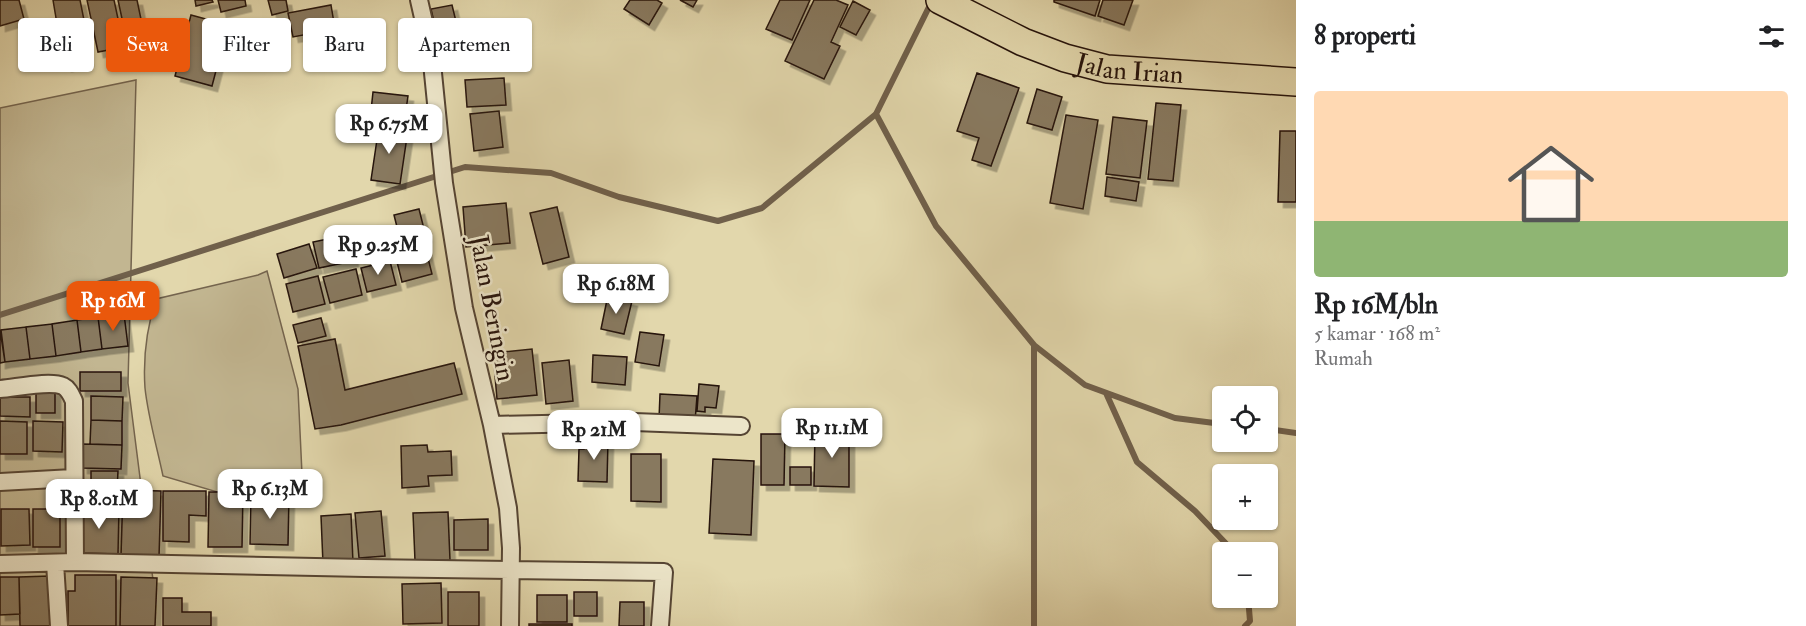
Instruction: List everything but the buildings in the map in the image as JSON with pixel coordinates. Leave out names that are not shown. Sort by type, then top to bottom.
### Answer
[{"type":"main road","name":"Jalan Irian","points":[[940,0],[1023,42],[1065,58],[1107,69],[1296,82]]},
{"type":"street","name":"Jalan Beringin","points":[[419,0],[431,53],[441,160],[464,308],[492,425],[508,508],[512,570],[510,626]]},
{"type":"street","points":[[0,389],[61,385],[66,388],[74,401],[75,562]]},
{"type":"street","points":[[492,425],[633,422],[741,426]]},
{"type":"street","points":[[0,482],[73,478]]},
{"type":"street","points":[[55,562],[59,626]]},
{"type":"street","points":[[0,564],[75,562],[664,572],[660,626]]},
{"type":"shaded area","points":[[136,80],[128,383],[153,580],[144,626],[0,626],[0,108]]},
{"type":"shaded area","points":[[267,271],[298,389],[302,474],[234,497],[163,476],[145,388],[145,354],[156,299]]},
{"type":"waterway","points":[[0,315],[465,167],[551,173],[619,197],[718,221],[762,208],[876,114],[932,1]]},
{"type":"waterway","points":[[876,114],[936,226],[1034,345],[1034,626]]},
{"type":"waterway","points":[[1034,345],[1085,385],[1175,418],[1212,423]]},
{"type":"waterway","points":[[1106,393],[1137,462],[1195,511],[1224,542]]},
{"type":"waterway","points":[[1278,430],[1296,433]]},
{"type":"waterway","points":[[1245,626],[1250,621],[1249,608]]}]
